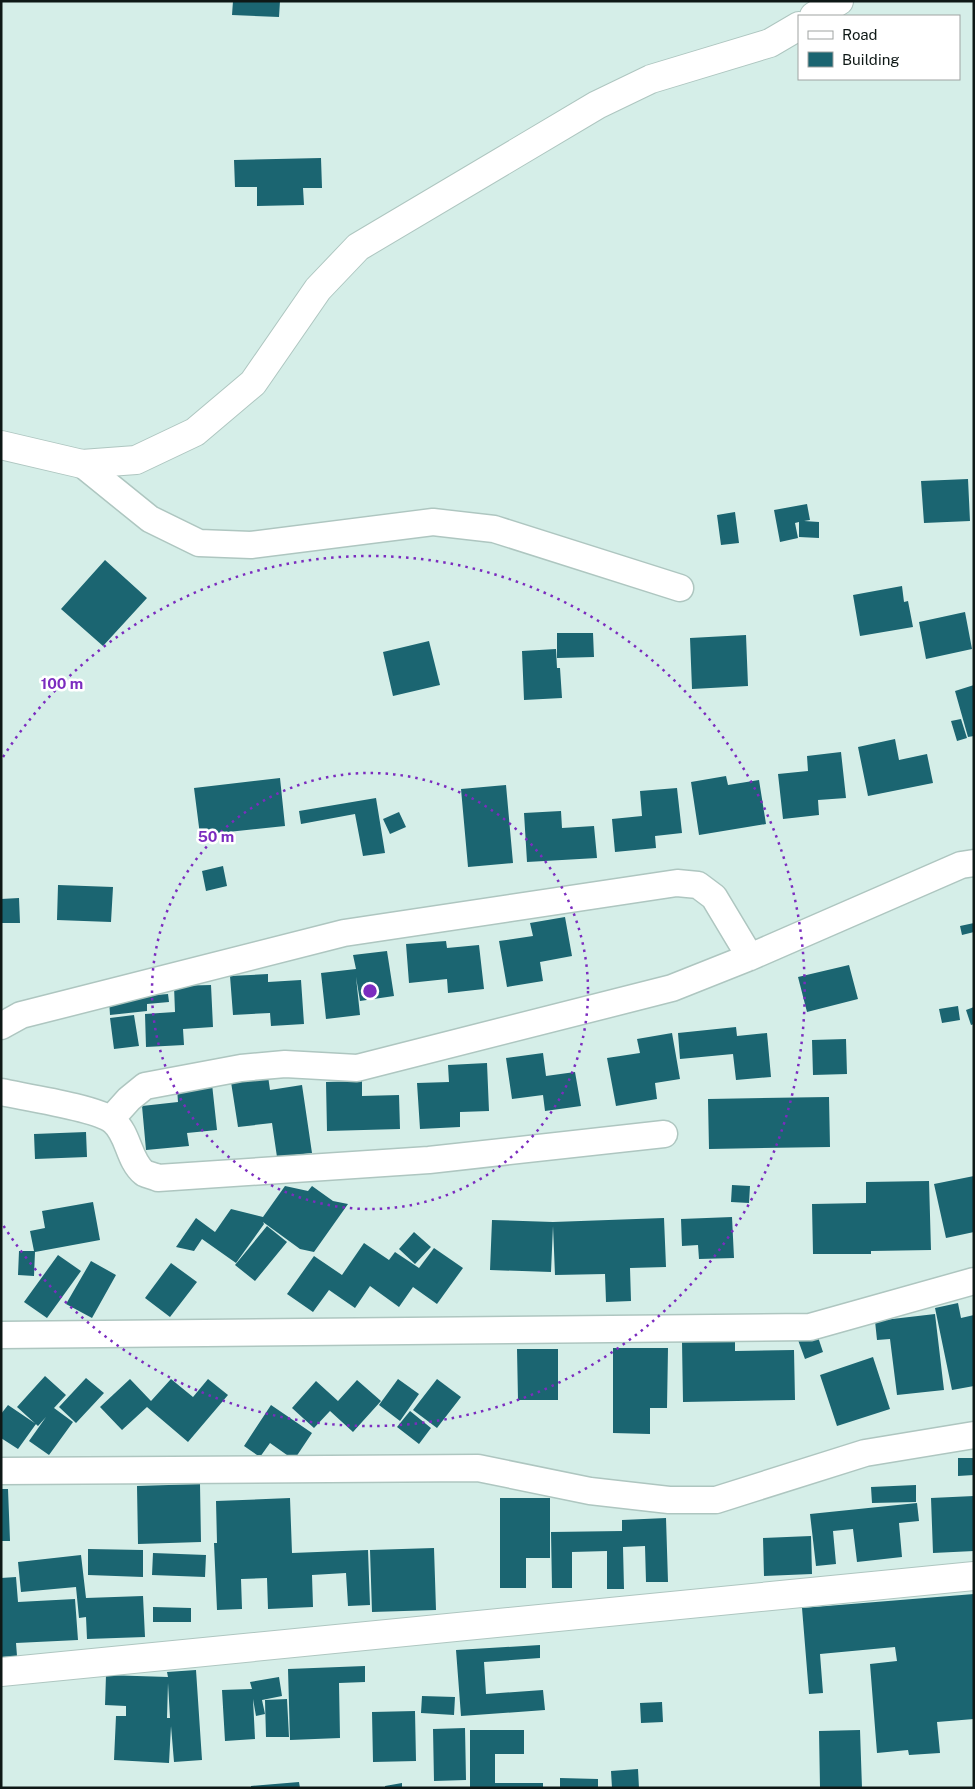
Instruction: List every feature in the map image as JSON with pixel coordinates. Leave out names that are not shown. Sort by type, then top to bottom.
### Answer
[{"type":"street","points":[[816,15],[839,1]]},
{"type":"street","points":[[1,445],[82,464],[136,460],[195,432],[253,383],[318,289],[358,247],[597,105],[651,78],[770,43],[798,27]]},
{"type":"street","points":[[82,464],[150,519],[199,543],[251,546],[433,522],[494,529],[680,588]]},
{"type":"street","points":[[111,1119],[128,1099],[144,1086],[241,1068],[285,1064],[357,1068],[672,988],[750,957],[961,865],[974,863]]},
{"type":"street","points":[[1,1026],[21,1015],[344,933],[677,883],[698,886],[714,897],[750,957]]},
{"type":"street","points":[[1,1092],[88,1110],[111,1119],[120,1128],[136,1163],[144,1173],[158,1178],[429,1160],[664,1134]]},
{"type":"street","points":[[1,1335],[810,1327],[974,1281]]},
{"type":"street","points":[[1,1471],[478,1468],[590,1490],[669,1500],[716,1500],[865,1453],[974,1435]]},
{"type":"street","points":[[1,1672],[974,1576]]},
{"type":"building","points":[[233,1],[280,1],[279,17],[232,15]]},
{"type":"building","points":[[321,158],[322,188],[303,188],[304,205],[257,206],[257,187],[235,187],[234,160]]},
{"type":"building","points":[[968,479],[970,521],[924,523],[921,481]]},
{"type":"building","points":[[807,504],[810,520],[804,521],[819,522],[819,538],[799,537],[799,522],[795,523],[798,538],[780,542],[774,510]]},
{"type":"building","points":[[735,512],[739,543],[721,545],[717,515]]},
{"type":"building","points":[[105,560],[147,598],[103,646],[61,609]]},
{"type":"building","points":[[902,586],[904,602],[908,601],[913,627],[860,636],[853,595]]},
{"type":"building","points":[[965,612],[972,649],[926,659],[919,622]]},
{"type":"building","points":[[557,633],[593,633],[594,657],[557,658]]},
{"type":"building","points":[[746,635],[748,686],[692,689],[690,638]]},
{"type":"building","points":[[429,641],[440,685],[393,696],[383,652]]},
{"type":"building","points":[[556,649],[557,668],[560,668],[562,698],[524,700],[522,651]]},
{"type":"building","points":[[974,685],[974,736],[968,737],[955,691]]},
{"type":"building","points":[[961,719],[967,738],[957,741],[951,721]]},
{"type":"building","points":[[895,739],[899,760],[927,754],[933,783],[868,796],[858,747]]},
{"type":"building","points":[[841,752],[846,798],[818,800],[819,815],[783,819],[778,774],[808,771],[807,756]]},
{"type":"building","points":[[726,776],[728,785],[759,780],[766,824],[699,835],[691,782]]},
{"type":"building","points":[[280,778],[285,826],[200,835],[194,788]]},
{"type":"building","points":[[506,785],[513,863],[468,867],[461,789]]},
{"type":"building","points":[[677,788],[682,833],[655,836],[656,848],[615,852],[612,819],[642,816],[640,791]]},
{"type":"building","points":[[376,798],[385,853],[363,856],[355,814],[301,824],[299,811]]},
{"type":"building","points":[[561,811],[562,828],[594,826],[597,858],[527,862],[524,813]]},
{"type":"building","points":[[399,812],[406,827],[390,834],[383,819]]},
{"type":"building","points":[[223,866],[227,886],[206,891],[202,871]]},
{"type":"building","points":[[58,885],[113,887],[111,922],[57,920]]},
{"type":"building","points":[[19,898],[20,923],[1,923],[1,899]]},
{"type":"building","points":[[565,917],[572,956],[540,962],[543,981],[507,987],[499,941],[533,936],[530,923]]},
{"type":"building","points":[[974,923],[974,932],[962,935],[960,926]]},
{"type":"building","points":[[446,941],[447,948],[479,945],[484,989],[448,993],[447,979],[409,983],[406,944]]},
{"type":"building","points":[[387,951],[394,996],[360,1001],[356,977],[360,1015],[326,1019],[321,973],[356,969],[353,955]]},
{"type":"building","points":[[849,965],[858,999],[807,1012],[798,977]]},
{"type":"building","points":[[268,974],[268,982],[301,980],[304,1024],[271,1026],[270,1013],[233,1015],[230,976]]},
{"type":"building","points":[[211,985],[213,1027],[183,1029],[184,1045],[146,1047],[145,1014],[175,1012],[174,986]]},
{"type":"building","points":[[168,994],[169,1002],[147,1004],[147,1011],[110,1015],[109,999]]},
{"type":"building","points":[[958,1006],[960,1020],[942,1023],[939,1009]]},
{"type":"building","points":[[974,1007],[974,1024],[971,1025],[966,1010]]},
{"type":"building","points":[[134,1015],[139,1046],[114,1049],[110,1018]]},
{"type":"building","points":[[736,1027],[737,1036],[767,1033],[771,1077],[736,1080],[733,1054],[680,1059],[678,1033]]},
{"type":"building","points":[[672,1033],[680,1079],[655,1083],[657,1099],[616,1106],[607,1058],[640,1053],[637,1039]]},
{"type":"building","points":[[846,1039],[847,1074],[813,1075],[812,1040]]},
{"type":"building","points":[[543,1053],[546,1076],[575,1072],[581,1106],[545,1111],[543,1095],[512,1099],[506,1058]]},
{"type":"building","points":[[487,1063],[489,1111],[460,1112],[460,1127],[420,1129],[417,1083],[449,1082],[448,1065]]},
{"type":"building","points":[[268,1076],[270,1090],[302,1085],[312,1153],[277,1157],[272,1123],[238,1127],[231,1082]]},
{"type":"building","points":[[362,1081],[362,1096],[399,1095],[400,1129],[327,1131],[326,1082]]},
{"type":"building","points":[[212,1084],[217,1130],[187,1133],[189,1146],[146,1150],[142,1106],[178,1102],[177,1088]]},
{"type":"building","points":[[829,1097],[830,1147],[709,1149],[708,1099]]},
{"type":"building","points":[[86,1132],[87,1157],[35,1159],[34,1134]]},
{"type":"building","points":[[974,1176],[974,1232],[946,1238],[934,1184]]},
{"type":"building","points":[[929,1181],[931,1250],[871,1251],[871,1254],[813,1254],[812,1204],[866,1203],[866,1182]]},
{"type":"building","points":[[732,1185],[750,1186],[749,1203],[731,1202]]},
{"type":"building","points":[[285,1186],[308,1191],[312,1186],[333,1201],[348,1204],[314,1252],[300,1249],[263,1222],[264,1224],[236,1263],[202,1239],[194,1251],[176,1247],[196,1218],[215,1232],[231,1209],[263,1217]]},
{"type":"building","points":[[93,1202],[100,1240],[35,1252],[34,1276],[18,1275],[19,1251],[34,1251],[30,1231],[45,1228],[42,1211]]},
{"type":"building","points":[[732,1217],[734,1258],[699,1259],[698,1245],[682,1246],[681,1219]]},
{"type":"building","points":[[664,1218],[666,1267],[630,1268],[631,1301],[606,1302],[605,1274],[555,1275],[553,1226],[551,1272],[490,1270],[492,1220],[553,1222]]},
{"type":"building","points":[[267,1226],[287,1242],[255,1281],[235,1265]]},
{"type":"building","points":[[414,1232],[431,1247],[415,1264],[399,1249]]},
{"type":"building","points":[[364,1243],[389,1260],[395,1252],[419,1268],[434,1248],[463,1268],[437,1304],[413,1287],[399,1307],[370,1286],[355,1308],[329,1290],[313,1312],[287,1294],[314,1256],[342,1275]]},
{"type":"building","points":[[58,1255],[81,1271],[47,1318],[24,1302]]},
{"type":"building","points":[[91,1261],[116,1275],[92,1318],[66,1304]]},
{"type":"building","points":[[171,1263],[197,1282],[170,1317],[145,1298]]},
{"type":"building","points":[[958,1303],[961,1318],[974,1315],[974,1386],[952,1390],[935,1308]]},
{"type":"building","points":[[935,1314],[944,1390],[897,1395],[890,1339],[877,1340],[875,1321]]},
{"type":"building","points":[[817,1334],[823,1352],[805,1359],[798,1340]]},
{"type":"building","points":[[735,1341],[735,1351],[794,1350],[795,1400],[683,1402],[682,1342]]},
{"type":"building","points":[[613,1348],[668,1348],[667,1408],[650,1408],[650,1434],[613,1433]]},
{"type":"building","points":[[517,1349],[558,1349],[558,1400],[518,1400]]},
{"type":"building","points":[[873,1357],[890,1409],[837,1426],[820,1375]]},
{"type":"building","points":[[45,1376],[66,1395],[54,1408],[73,1422],[49,1455],[29,1441],[46,1417],[38,1426],[17,1407]]},
{"type":"building","points":[[86,1378],[104,1393],[76,1423],[59,1407]]},
{"type":"building","points":[[130,1379],[151,1401],[171,1379],[193,1397],[208,1379],[228,1395],[188,1442],[147,1407],[122,1430],[100,1407]]},
{"type":"building","points":[[398,1379],[419,1394],[400,1421],[379,1405]]},
{"type":"building","points":[[437,1379],[461,1397],[437,1428],[413,1410]]},
{"type":"building","points":[[357,1380],[381,1401],[353,1432],[330,1411],[314,1428],[292,1408],[316,1381],[338,1401]]},
{"type":"building","points":[[8,1405],[36,1424],[18,1449],[1,1438],[1,1414]]},
{"type":"building","points":[[271,1405],[312,1433],[294,1460],[270,1443],[260,1457],[244,1446]]},
{"type":"building","points":[[410,1411],[431,1428],[419,1444],[397,1427]]},
{"type":"building","points":[[958,1458],[974,1458],[974,1475],[958,1476]]},
{"type":"building","points":[[200,1484],[201,1542],[138,1544],[137,1486]]},
{"type":"building","points":[[916,1485],[916,1502],[872,1503],[871,1487]]},
{"type":"building","points":[[1,1489],[8,1489],[10,1541],[1,1541]]},
{"type":"building","points":[[974,1496],[974,1551],[933,1553],[931,1498]]},
{"type":"building","points":[[290,1498],[292,1553],[368,1550],[370,1605],[348,1606],[346,1573],[312,1575],[313,1607],[268,1609],[267,1578],[241,1579],[242,1609],[217,1610],[214,1543],[217,1543],[216,1501]]},
{"type":"building","points":[[500,1498],[550,1498],[550,1558],[526,1558],[526,1588],[500,1588]]},
{"type":"building","points":[[917,1503],[919,1521],[899,1523],[902,1557],[857,1562],[853,1529],[833,1531],[836,1564],[816,1566],[810,1514]]},
{"type":"building","points":[[666,1518],[668,1582],[646,1582],[645,1546],[623,1547],[624,1589],[607,1589],[607,1551],[572,1552],[572,1588],[552,1588],[551,1532],[622,1531],[622,1520]]},
{"type":"building","points":[[811,1536],[812,1574],[764,1576],[763,1538]]},
{"type":"building","points":[[434,1548],[436,1610],[372,1612],[370,1550]]},
{"type":"building","points":[[88,1549],[143,1550],[143,1577],[88,1575]]},
{"type":"building","points":[[153,1553],[206,1555],[205,1577],[152,1575]]},
{"type":"building","points":[[81,1555],[86,1598],[143,1596],[145,1637],[87,1639],[86,1617],[79,1618],[76,1587],[21,1592],[18,1562]]},
{"type":"building","points":[[16,1577],[18,1602],[75,1599],[78,1640],[16,1643],[17,1656],[1,1657],[1,1578]]},
{"type":"building","points":[[974,1594],[974,1719],[937,1722],[940,1753],[909,1755],[908,1750],[877,1753],[870,1664],[897,1661],[895,1647],[820,1654],[823,1693],[809,1694],[802,1608]]},
{"type":"building","points":[[153,1607],[191,1608],[191,1622],[153,1622]]},
{"type":"building","points":[[540,1645],[540,1658],[484,1662],[486,1694],[543,1690],[545,1710],[461,1716],[456,1650]]},
{"type":"building","points":[[365,1666],[365,1682],[339,1683],[340,1738],[290,1740],[288,1669]]},
{"type":"building","points":[[196,1670],[202,1760],[174,1762],[171,1726],[169,1763],[114,1760],[116,1716],[126,1716],[126,1706],[105,1705],[106,1675],[168,1677],[167,1672]],"holes":[[[168,1683],[170,1718],[167,1718]]]},
{"type":"building","points":[[279,1677],[282,1696],[262,1700],[265,1714],[256,1716],[253,1699],[255,1739],[225,1741],[222,1690],[252,1689],[250,1682]]},
{"type":"building","points":[[422,1696],[455,1697],[454,1715],[421,1713]]},
{"type":"building","points":[[287,1699],[289,1737],[266,1737],[265,1700]]},
{"type":"building","points":[[662,1702],[663,1722],[641,1723],[640,1703]]},
{"type":"building","points":[[415,1711],[416,1761],[373,1762],[372,1712]]},
{"type":"building","points":[[465,1728],[466,1780],[434,1781],[433,1729]]},
{"type":"building","points":[[470,1730],[524,1730],[524,1754],[495,1754],[495,1783],[543,1783],[543,1788],[470,1788]]},
{"type":"building","points":[[860,1730],[862,1788],[820,1788],[819,1731]]},
{"type":"building","points":[[638,1769],[639,1788],[612,1788],[611,1771]]},
{"type":"building","points":[[560,1778],[598,1779],[598,1788],[560,1788]]},
{"type":"building","points":[[299,1782],[300,1788],[251,1788],[251,1786]]},
{"type":"building","points":[[402,1783],[402,1788],[385,1788],[385,1786]]}]
